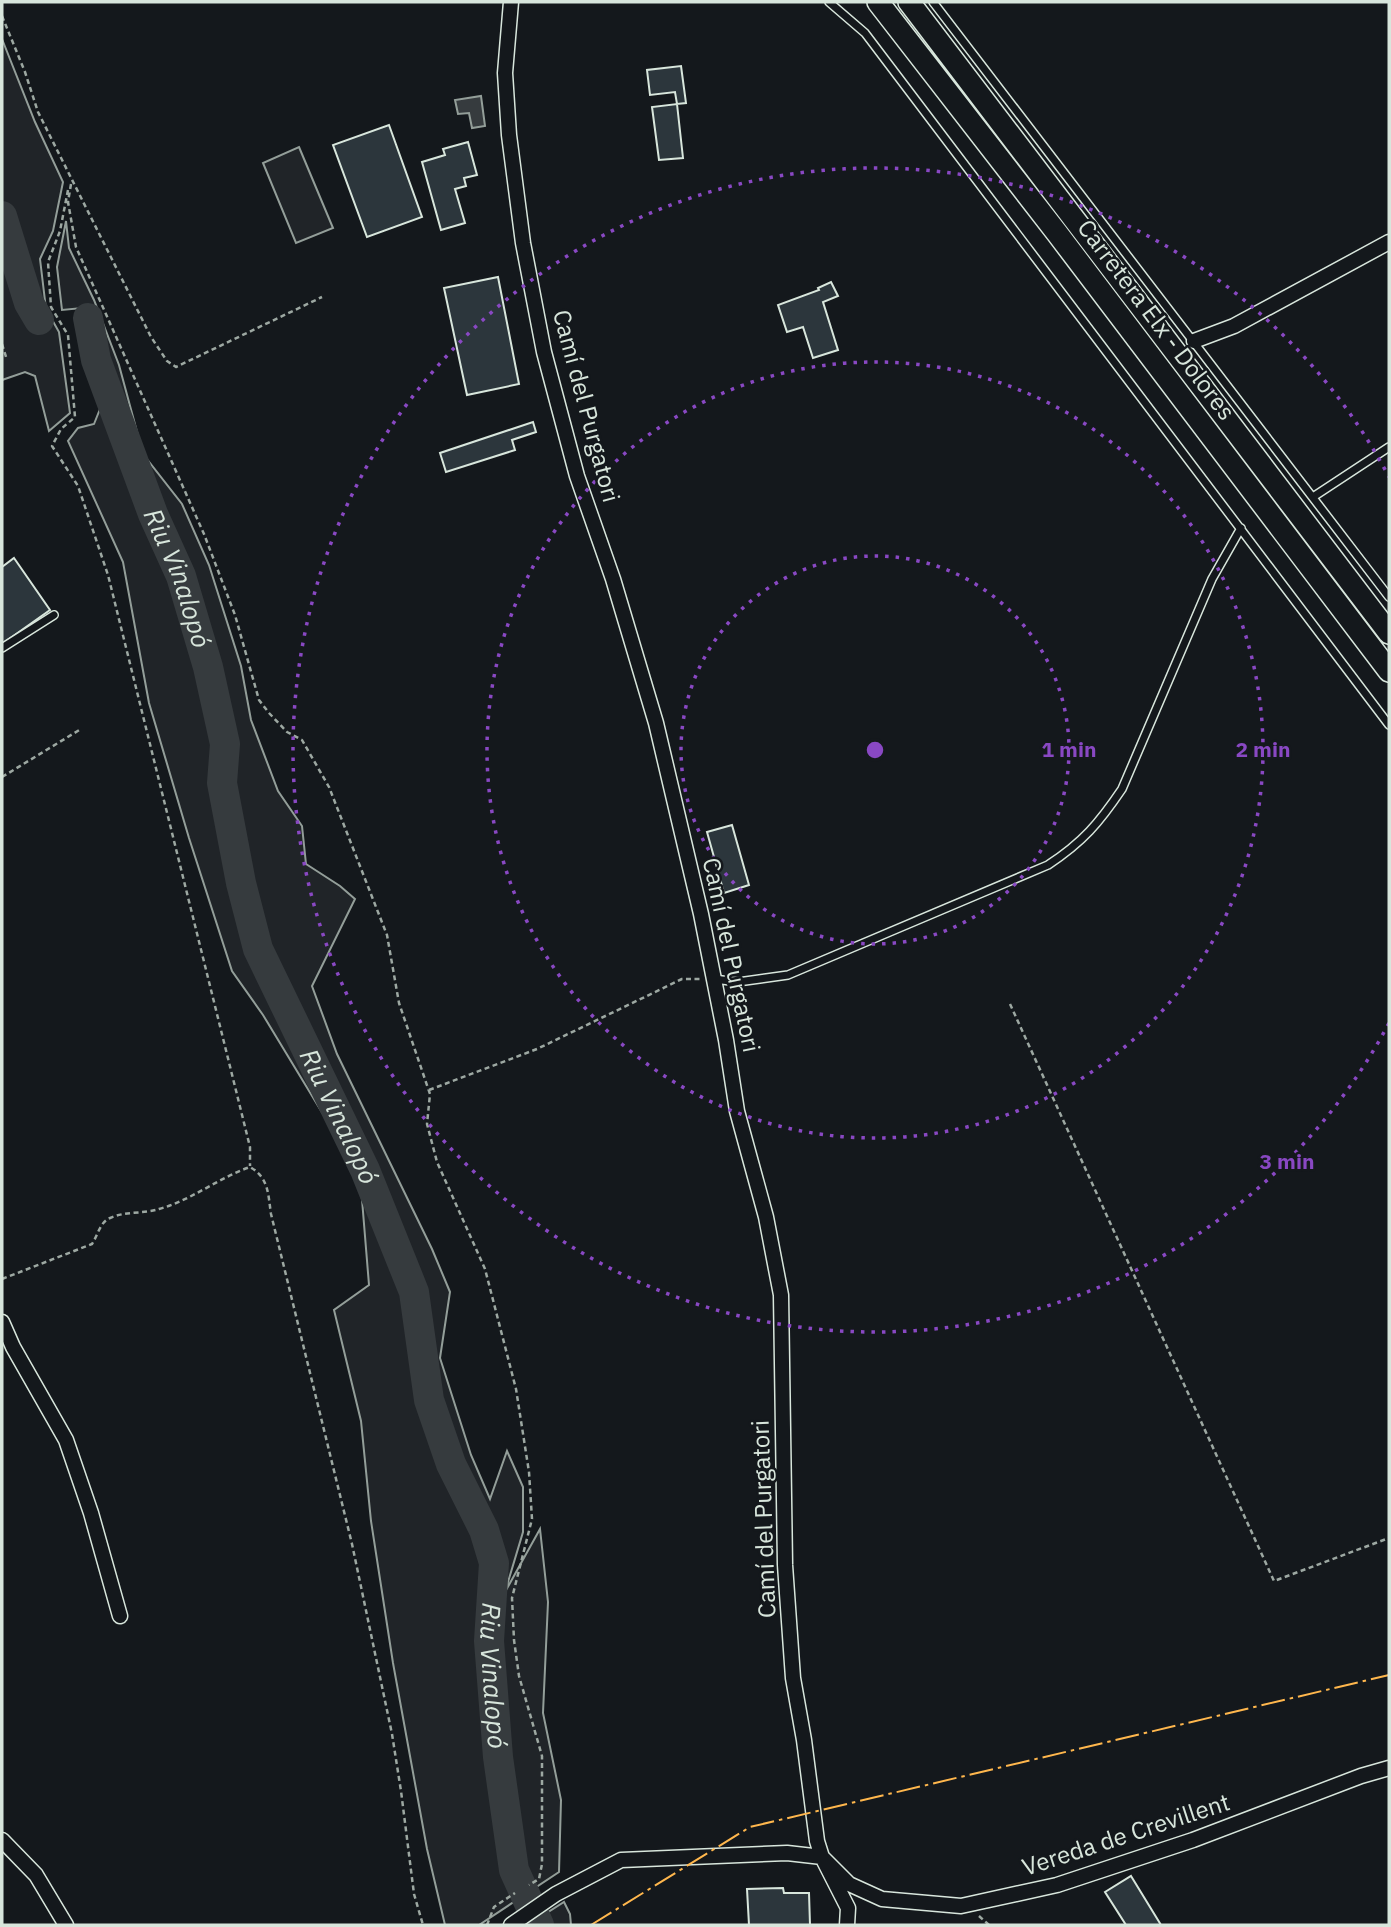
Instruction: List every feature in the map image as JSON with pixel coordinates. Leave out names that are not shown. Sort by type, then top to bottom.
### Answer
[{"type":"main road","name":"Carretera Elx - Dolores","points":[[878,2],[1389,671]]},
{"type":"main road","name":"Carretera Elx - Dolores","points":[[909,2],[1389,633]]},
{"type":"street","name":"Camí del Purgatori","points":[[511,2],[505,73],[509,135],[523,243],[544,352],[577,476],[614,579],[656,723],[714,979],[737,1111],[766,1217],[780,1295],[785,1565],[793,1678],[817,1841],[822,1857],[848,1908],[847,1925]]},
{"type":"street","points":[[1195,341],[1234,326],[1389,242]]},
{"type":"street","points":[[2,1322],[13,1347],[66,1440],[91,1513],[120,1616]]},
{"type":"street","name":"Vereda de Crevillent","points":[[822,1857],[849,1884],[882,1899],[961,1906],[1057,1885],[1193,1840],[1361,1776],[1389,1768]]},
{"type":"street","points":[[3,1844],[36,1875],[66,1925]]},
{"type":"street","points":[[511,1925],[556,1894],[621,1860],[787,1853],[822,1857]]},
{"type":"lane","points":[[829,2],[865,33],[1389,725]]},
{"type":"lane","points":[[933,2],[1389,597]]},
{"type":"lane","points":[[1313,497],[1389,447]]},
{"type":"lane","points":[[714,979],[738,982],[788,975],[1048,865],[1076,846],[1102,819],[1122,789],[1212,579],[1241,528]]},
{"type":"lane","points":[[2,648],[54,615]]},
{"type":"path","points":[[2,16],[25,72],[37,112],[151,337],[167,361],[176,367],[322,297]]},
{"type":"path","points":[[71,182],[65,198],[60,231],[48,262],[51,307],[68,335],[75,417],[61,429],[52,446],[78,486],[108,575],[247,1135],[250,1167]]},
{"type":"path","points":[[71,182],[68,201],[76,247],[204,534],[235,615],[259,700],[288,732],[302,740],[329,787],[387,935],[398,1003],[419,1055],[429,1090],[427,1124],[437,1162],[485,1269],[516,1389],[529,1472],[532,1519],[512,1598],[519,1676],[542,1756],[542,1864],[539,1879],[529,1885]]},
{"type":"path","points":[[2,344],[7,360]]},
{"type":"path","points":[[2,777],[81,729]]},
{"type":"path","points":[[429,1090],[537,1049],[682,979],[714,979]]},
{"type":"path","points":[[1010,1004],[1274,1581],[1389,1538]]},
{"type":"path","points":[[2,1279],[92,1244],[107,1219],[158,1210],[250,1167],[261,1173],[346,1517],[391,1734],[414,1894],[422,1925]]},
{"type":"path","points":[[487,1925],[495,1906],[515,1893]]},
{"type":"shaded area","points":[[2,39],[35,122],[63,182],[53,231],[40,259],[46,309],[59,332],[70,413],[49,431],[35,376],[25,372],[2,380]]},
{"type":"shaded area","points":[[481,96],[485,126],[472,128],[469,113],[458,114],[455,100]]},
{"type":"shaded area","points":[[299,147],[333,228],[296,243],[263,163]]},
{"type":"shaded area","points":[[66,221],[69,248],[94,300],[119,365],[143,454],[182,504],[209,565],[241,666],[251,720],[278,791],[302,826],[306,864],[355,899],[312,986],[337,1054],[432,1249],[450,1292],[440,1358],[471,1455],[490,1499],[507,1451],[523,1487],[523,1532],[505,1592],[540,1529],[548,1602],[543,1713],[561,1800],[559,1872],[479,1925],[445,1925],[427,1849],[393,1663],[371,1521],[361,1421],[334,1310],[369,1285],[360,1175],[263,1015],[232,971],[189,838],[149,703],[123,562],[68,441],[78,428],[94,424],[100,409],[82,308],[62,310],[57,267]]},
{"type":"shaded area","points":[[564,1902],[570,1914],[571,1925],[528,1925]]},
{"type":"building","points":[[681,66],[686,103],[677,104],[675,92],[650,95],[647,70]]},
{"type":"building","points":[[677,104],[683,158],[659,160],[652,107]]},
{"type":"building","points":[[389,125],[422,217],[367,237],[333,145]]},
{"type":"building","points":[[468,142],[477,175],[464,178],[466,186],[455,189],[465,223],[441,230],[422,162],[445,155],[443,149]]},
{"type":"building","points":[[498,277],[519,384],[467,395],[444,288]]},
{"type":"building","points":[[831,282],[838,296],[823,302],[838,350],[813,358],[803,327],[787,332],[778,305],[819,290],[818,288]]},
{"type":"building","points":[[533,422],[536,432],[512,440],[515,450],[446,472],[440,453]]},
{"type":"building","points":[[14,558],[50,610],[2,644],[2,567]]},
{"type":"building","points":[[732,825],[749,885],[724,893],[707,832]]},
{"type":"building","points":[[1131,1876],[1161,1925],[1126,1925],[1105,1892]]},
{"type":"building","points":[[783,1888],[784,1893],[809,1893],[810,1925],[749,1925],[747,1889]]},
{"type":"waterway","points":[[2,216],[29,303],[39,320]]},
{"type":"waterway","name":"Riu Vinalopó","points":[[88,318],[96,360],[153,514],[181,576],[208,667],[225,744],[222,783],[241,883],[258,949],[365,1170],[414,1292],[429,1400],[451,1464],[484,1530],[494,1563],[489,1641],[498,1757],[514,1870],[539,1925]]},
{"type":"power","points":[[591,1925],[750,1827],[1389,1675]]}]
